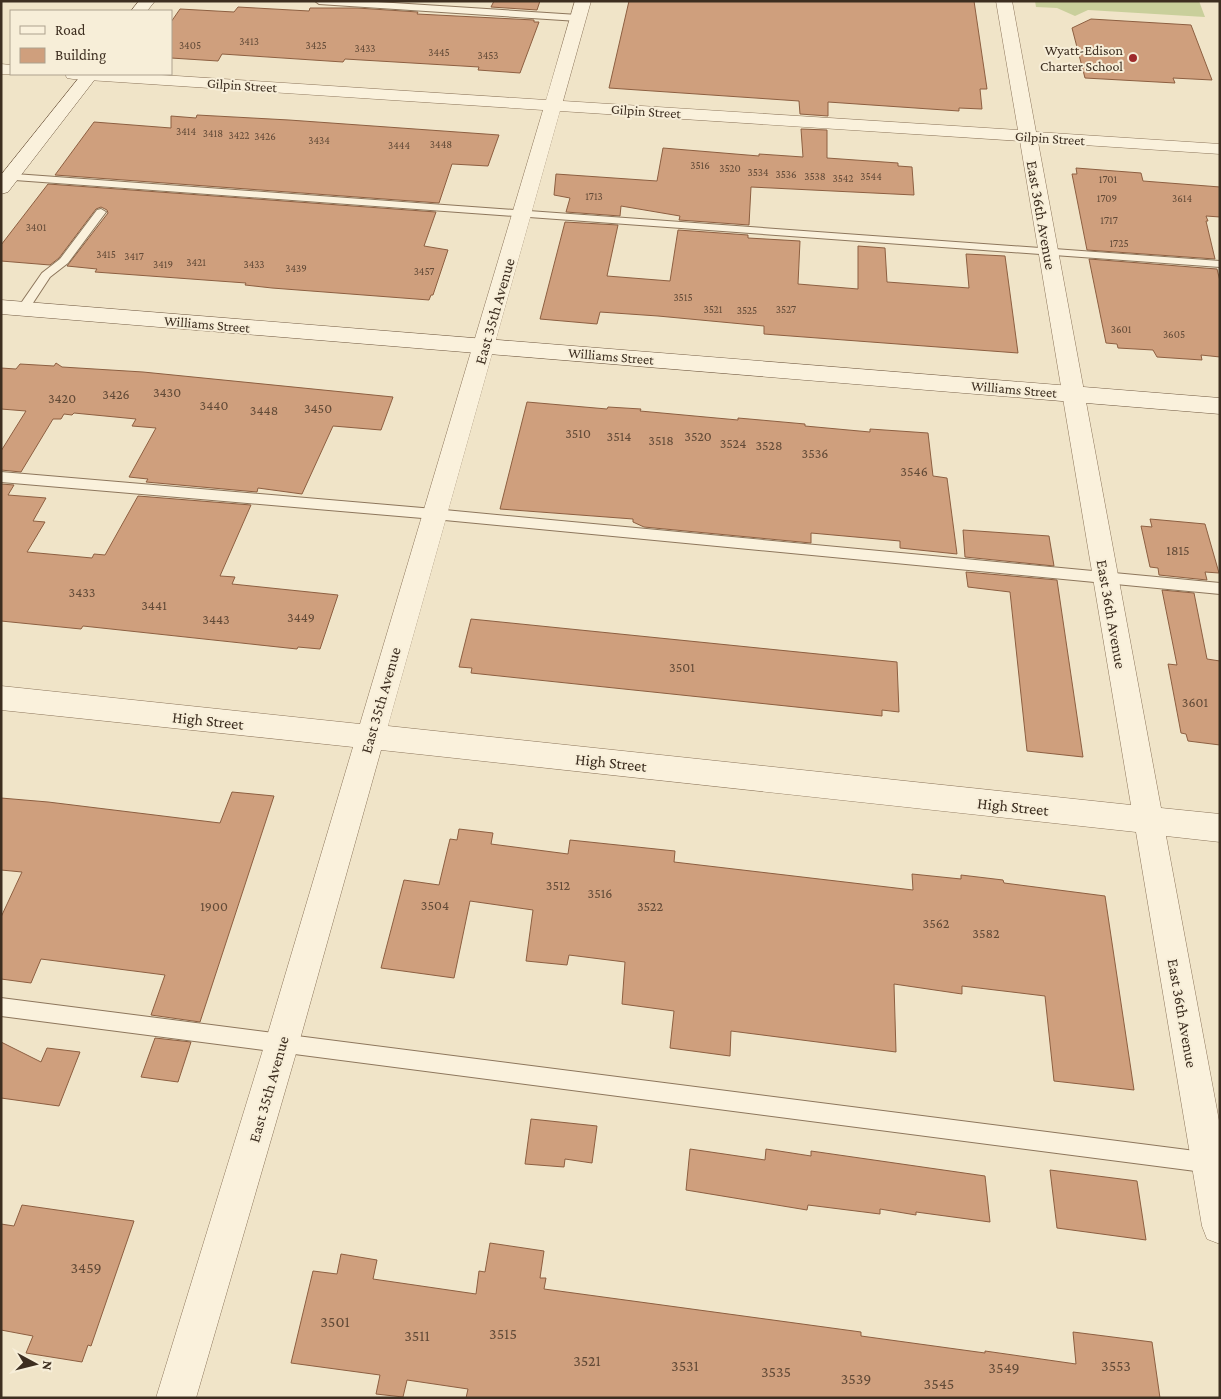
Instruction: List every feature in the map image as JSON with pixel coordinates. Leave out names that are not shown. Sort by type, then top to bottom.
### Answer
[{"type":"street","name":"East 36th Avenue","points":[[1004,1],[1072,394],[1149,820],[1214,1163],[1220,1226]]},
{"type":"street","name":"East 35th Avenue","points":[[176,1398],[282,1043],[580,9]]},
{"type":"street","points":[[4,180],[83,75]]},
{"type":"street","name":"Gilpin Street","points":[[99,75],[1220,149]]},
{"type":"street","name":"Williams Street","points":[[1,307],[1220,406]]},
{"type":"street","name":"High Street","points":[[1,698],[1220,828]]},
{"type":"lane","points":[[318,1],[580,9]]},
{"type":"lane","points":[[4,180],[522,213],[1220,264]]},
{"type":"lane","points":[[23,309],[46,275],[64,261],[101,212]]},
{"type":"lane","points":[[1,477],[434,514],[1220,589]]},
{"type":"lane","points":[[1,1007],[1214,1163]]},
{"type":"green space","points":[[1035,1],[1199,1],[1205,17],[1088,10],[1075,16],[1057,8],[1036,7]]},
{"type":"building","points":[[494,1],[540,1],[537,10],[491,7]]},
{"type":"building","points":[[629,1],[974,1],[987,89],[980,89],[982,109],[959,108],[959,111],[828,102],[828,116],[800,114],[799,101],[609,88]]},
{"type":"building","points":[[238,7],[309,11],[310,8],[357,8],[418,12],[417,14],[534,20],[534,22],[539,22],[520,73],[478,70],[479,67],[345,59],[343,62],[222,54],[218,61],[172,58],[172,21],[180,9],[234,12]]},
{"type":"building","points":[[1091,19],[1191,25],[1212,80],[1173,78],[1175,83],[1085,78],[1072,28]]},
{"type":"building","points":[[197,115],[499,135],[488,166],[452,164],[439,203],[55,175],[94,122],[171,128],[171,116],[196,118]]},
{"type":"building","points":[[801,129],[827,130],[827,158],[898,163],[898,166],[912,167],[914,195],[751,187],[749,225],[679,220],[680,216],[621,206],[620,216],[566,212],[570,198],[554,195],[556,174],[657,181],[663,148],[759,156],[759,154],[803,157]]},
{"type":"building","points":[[1076,168],[1141,173],[1143,181],[1220,187],[1220,217],[1206,216],[1215,259],[1087,250],[1072,174],[1077,174]]},
{"type":"building","points":[[48,184],[436,212],[424,246],[448,250],[433,295],[431,295],[429,300],[272,288],[245,285],[246,283],[95,272],[97,269],[67,266],[108,213],[107,210],[101,207],[96,209],[59,258],[50,265],[1,261],[1,245]]},
{"type":"building","points":[[565,222],[618,225],[607,276],[670,281],[678,230],[748,235],[748,238],[800,241],[798,284],[858,289],[858,246],[885,248],[887,282],[969,288],[966,254],[1005,256],[1018,353],[764,334],[764,326],[658,316],[600,312],[597,324],[540,319]]},
{"type":"building","points":[[1089,259],[1217,269],[1220,281],[1220,357],[1201,355],[1202,360],[1157,357],[1153,350],[1118,348],[1117,344],[1106,343]]},
{"type":"building","points":[[56,363],[62,367],[143,372],[393,397],[381,430],[333,426],[302,494],[258,488],[257,492],[146,482],[148,479],[129,477],[156,428],[132,426],[136,419],[74,413],[72,415],[64,414],[61,419],[53,419],[21,472],[1,470],[1,451],[26,411],[1,409],[1,368],[16,369],[20,364],[54,366]]},
{"type":"building","points":[[527,402],[607,409],[608,407],[641,409],[640,411],[805,424],[805,426],[870,432],[870,429],[928,433],[933,476],[947,478],[957,554],[900,548],[900,541],[811,533],[811,543],[644,527],[633,522],[633,519],[500,509]]},
{"type":"building","points":[[1,484],[14,485],[8,495],[46,498],[33,521],[45,522],[27,552],[92,558],[94,554],[105,555],[138,496],[251,505],[220,576],[235,577],[232,584],[338,595],[320,649],[298,647],[297,649],[83,626],[81,629],[1,621]]},
{"type":"building","points":[[1150,519],[1205,524],[1219,573],[1205,572],[1207,580],[1159,575],[1158,568],[1150,567],[1141,526],[1152,527]]},
{"type":"building","points":[[963,530],[1049,536],[1054,566],[965,557]]},
{"type":"building","points":[[966,572],[1057,580],[1083,757],[1027,751],[1010,592],[968,587]]},
{"type":"building","points":[[1162,590],[1194,593],[1207,659],[1220,661],[1220,745],[1188,741],[1186,734],[1181,733],[1168,664],[1177,665]]},
{"type":"building","points":[[471,619],[897,662],[899,712],[882,710],[882,716],[471,673],[472,668],[459,667]]},
{"type":"building","points":[[232,792],[274,796],[200,1022],[151,1015],[165,975],[41,959],[31,983],[1,979],[1,917],[22,872],[1,870],[1,798],[220,823]]},
{"type":"building","points":[[459,829],[493,833],[491,844],[568,854],[570,840],[675,851],[674,862],[913,890],[912,874],[961,879],[961,875],[1003,880],[1004,883],[1105,896],[1134,1090],[1054,1081],[1045,996],[962,986],[962,994],[894,984],[896,1052],[731,1031],[730,1056],[670,1048],[674,1011],[622,1004],[625,962],[569,955],[567,965],[526,961],[533,910],[470,901],[454,978],[381,968],[404,880],[439,885],[450,839],[457,840]]},
{"type":"building","points":[[155,1038],[191,1042],[178,1082],[141,1077]]},
{"type":"building","points":[[1,1042],[41,1062],[47,1048],[80,1052],[59,1106],[1,1098]]},
{"type":"building","points":[[531,1119],[597,1126],[592,1163],[565,1159],[564,1167],[525,1164]]},
{"type":"building","points":[[690,1149],[765,1160],[766,1149],[811,1156],[811,1151],[985,1176],[990,1222],[916,1212],[916,1215],[880,1209],[880,1214],[808,1205],[807,1210],[686,1190]]},
{"type":"building","points":[[1050,1170],[1137,1181],[1146,1240],[1057,1228]]},
{"type":"building","points":[[22,1205],[134,1221],[91,1346],[88,1345],[82,1362],[26,1353],[33,1336],[1,1330],[1,1224],[14,1226]]},
{"type":"building","points":[[490,1243],[544,1251],[540,1278],[546,1278],[544,1289],[861,1332],[861,1336],[1076,1364],[1073,1332],[1152,1342],[1160,1398],[466,1398],[468,1389],[407,1380],[403,1397],[376,1394],[380,1375],[291,1363],[313,1271],[337,1274],[341,1254],[377,1260],[373,1279],[476,1294],[479,1271],[485,1272]]},
{"type":"place","name":"Wyatt-Edison Charter School","points":[[1133,58]]}]
